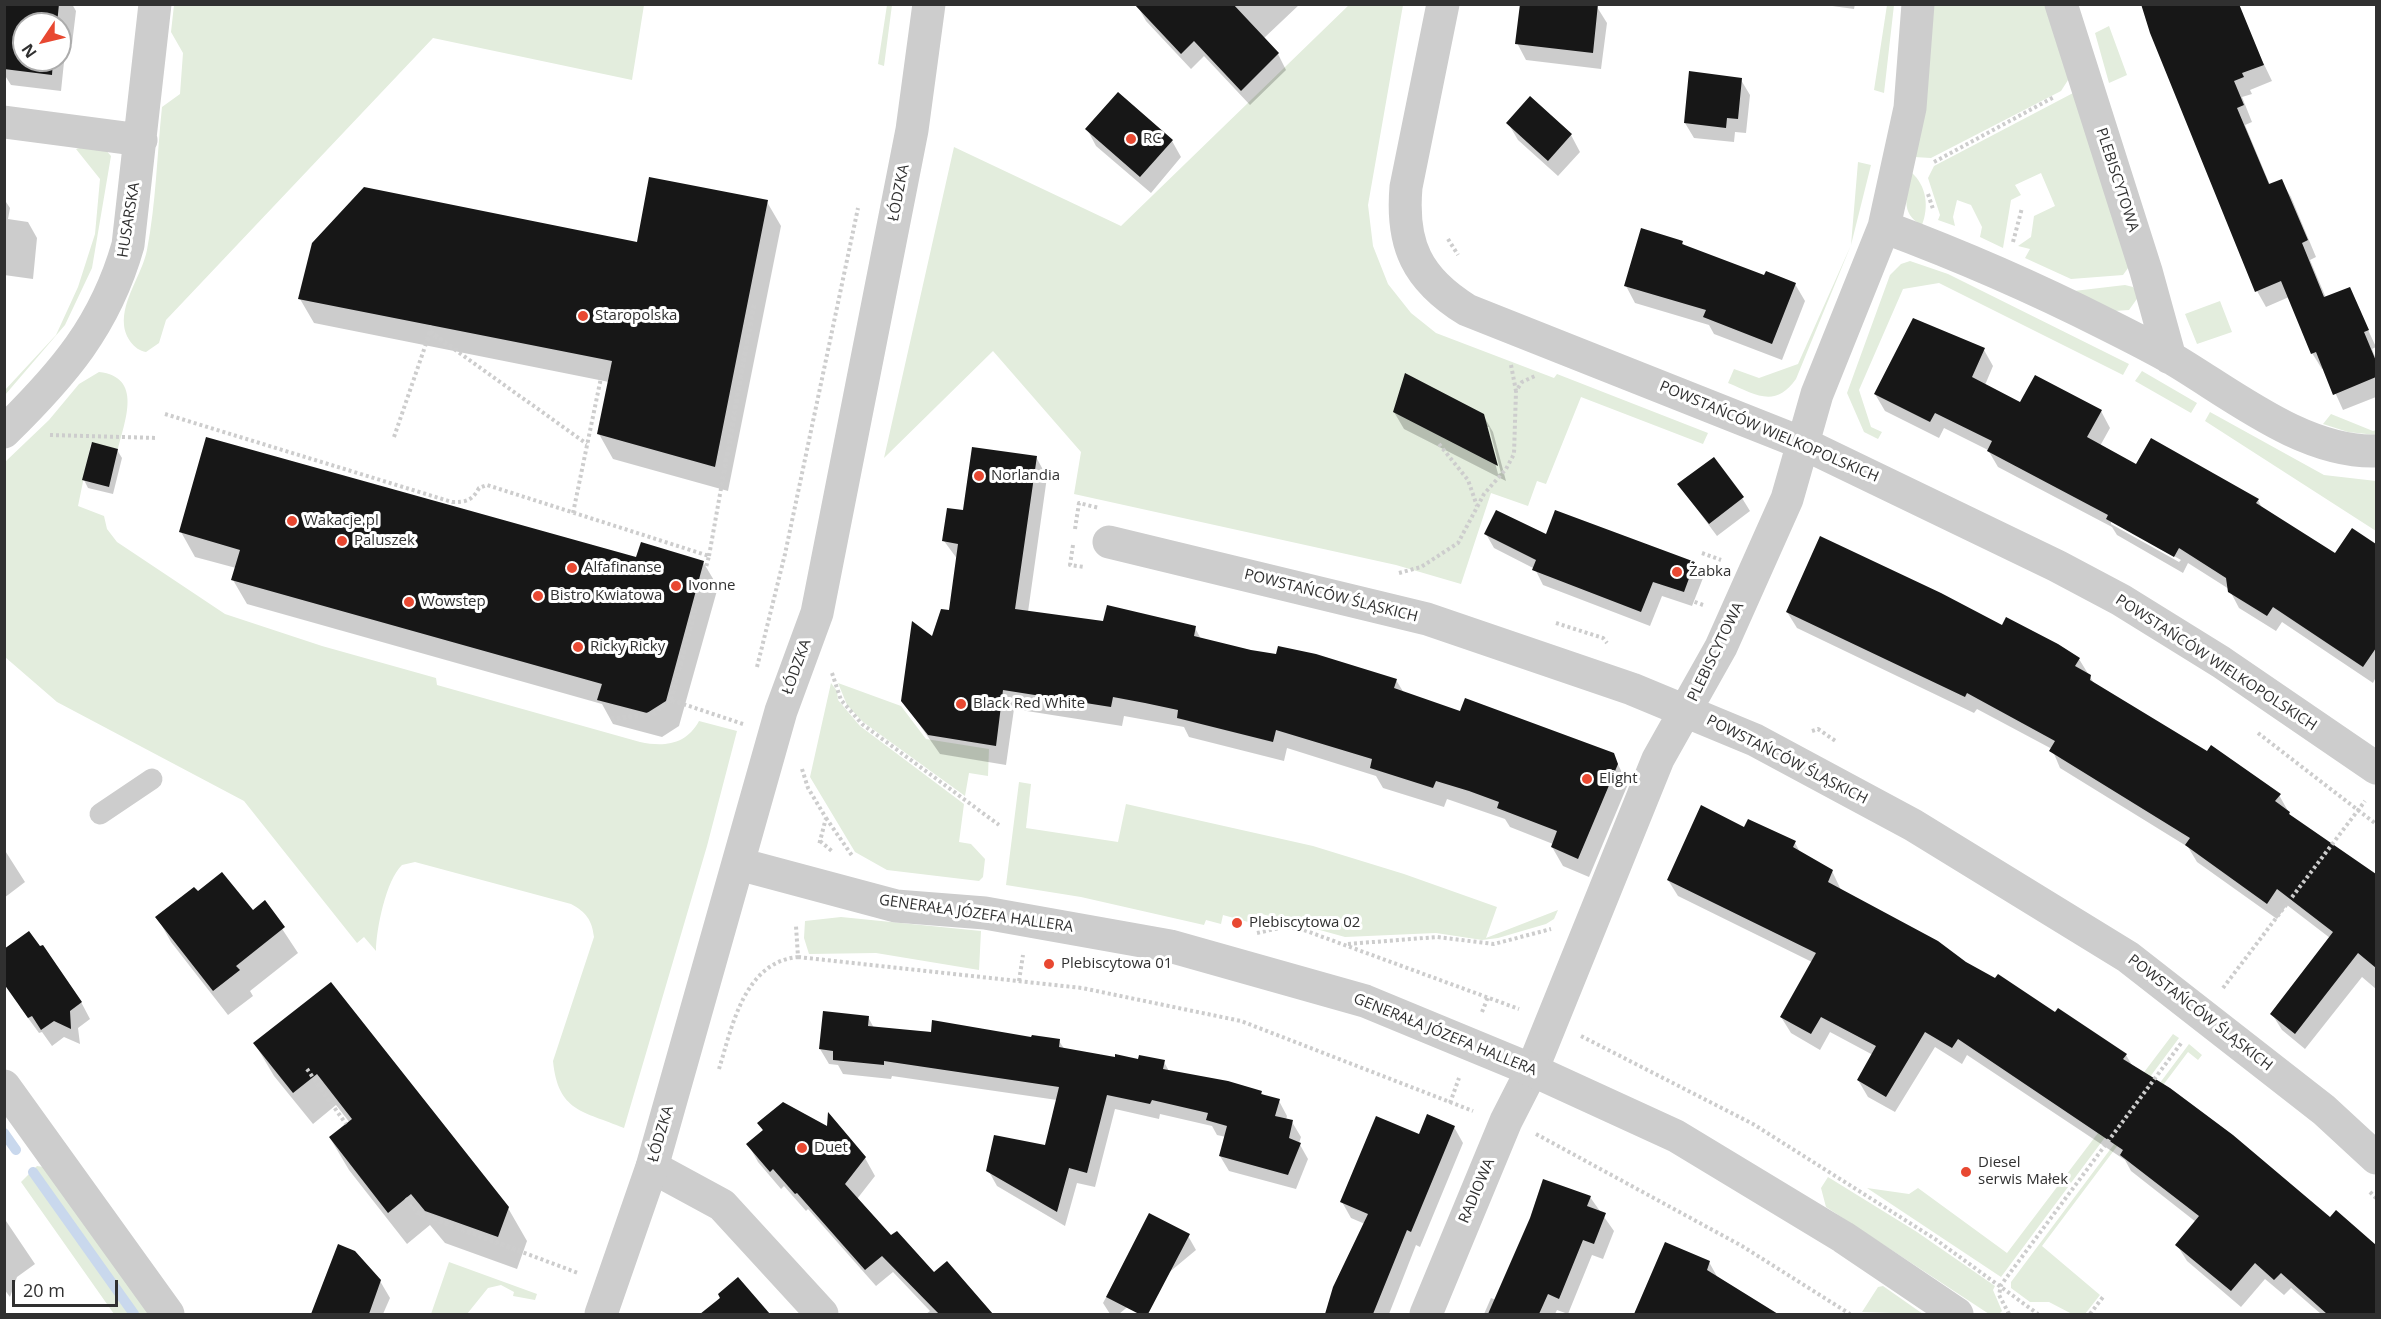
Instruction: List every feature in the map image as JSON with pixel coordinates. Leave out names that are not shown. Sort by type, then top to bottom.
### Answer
[{"type":"street","name":"HUSARSKA","points":[[4,432],[72,361],[111,296],[128,245],[155,4]]},
{"type":"street","name":"ŁÓDZKA","points":[[601,1314],[652,1167],[781,711],[817,613],[912,130],[929,4]]},
{"type":"street","name":"POWSTAŃCÓW WIELKOPOLSKICH","points":[[1443,4],[1406,187],[1403,215],[1407,238],[1427,279],[1444,296],[1467,310],[1802,443],[2047,561],[2121,600],[2221,662],[2376,768]]},
{"type":"street","name":"PLEBISCYTOWA","points":[[1532,1070],[1658,759],[1720,647],[1786,500],[1817,394],[1884,227],[1910,108],[1918,4]]},
{"type":"street","name":"PLEBISCYTOWA","points":[[2061,4],[2144,262],[2170,358]]},
{"type":"street","points":[[4,122],[141,140]]},
{"type":"street","points":[[1884,227],[2104,323],[2170,358],[2284,426],[2338,446],[2376,451]]},
{"type":"street","name":"POWSTAŃCÓW ŚLĄSKICH","points":[[1101,555],[1427,619],[1687,710],[1755,740],[1913,825],[2128,957],[2315,1102],[2376,1158]]},
{"type":"street","name":"GENERAŁA JÓZEFA HALLERA","points":[[739,864],[896,906],[996,915],[1197,952],[1365,1001],[1532,1070],[1676,1136],[1843,1237],[1957,1314]]},
{"type":"street","name":"RADIOWA","points":[[1426,1314],[1506,1121],[1532,1070]]},
{"type":"street","points":[[4,1086],[168,1314]]},
{"type":"street","points":[[652,1167],[722,1205],[822,1314]]},
{"type":"lane","points":[[100,814],[152,779]]},
{"type":"path","points":[[1931,164],[2063,93]]},
{"type":"path","points":[[1927,192],[1934,214]]},
{"type":"path","points":[[757,669],[785,554],[860,201]]},
{"type":"path","points":[[2012,245],[2022,208]]},
{"type":"path","points":[[1446,235],[1463,262]]},
{"type":"path","points":[[611,719],[653,714],[671,700],[709,556],[754,303]]},
{"type":"path","points":[[394,437],[432,326]]},
{"type":"path","points":[[430,332],[587,444]]},
{"type":"path","points":[[573,513],[603,368]]},
{"type":"path","points":[[1391,578],[1399,573],[1421,567],[1458,543],[1478,507],[1514,454],[1516,391]]},
{"type":"path","points":[[165,414],[452,502],[467,502],[474,497],[479,488],[487,485],[709,556]]},
{"type":"path","points":[[40,435],[157,438]]},
{"type":"path","points":[[1439,444],[1468,480],[1478,507]]},
{"type":"path","points":[[1101,555],[1070,565],[1079,503],[1102,509]]},
{"type":"path","points":[[1702,553],[1724,562]]},
{"type":"path","points":[[1399,573],[1410,577]]},
{"type":"path","points":[[1658,585],[1659,589],[1706,606]]},
{"type":"path","points":[[1546,620],[1603,638],[1609,647]]},
{"type":"path","points":[[830,668],[841,700],[862,724],[999,825]]},
{"type":"path","points":[[671,700],[743,724]]},
{"type":"path","points":[[741,735],[746,714]]},
{"type":"path","points":[[1810,731],[1818,729],[1848,748]]},
{"type":"path","points":[[2223,988],[2358,810]]},
{"type":"path","points":[[796,926],[798,957]]},
{"type":"path","points":[[1344,944],[1437,937],[1494,944],[1557,927]]},
{"type":"path","points":[[719,1070],[741,1001],[759,975],[782,958],[798,957],[1082,988],[1241,1021],[1464,1109],[1526,1129],[1742,1246],[1850,1314]]},
{"type":"path","points":[[2214,980],[2232,994]]},
{"type":"path","points":[[1578,1035],[1753,1124],[1935,1239],[2038,1314]]},
{"type":"path","points":[[2009,1314],[1999,1295],[2001,1285],[2185,1038]]},
{"type":"path","points":[[307,1069],[346,1124]]},
{"type":"path","points":[[2367,1190],[2376,1198]]},
{"type":"path","points":[[406,1198],[418,1213],[584,1276]]},
{"type":"path","points":[[2090,1314],[2103,1297]]},
{"type":"green space","points":[[174,4],[644,5],[632,80],[433,38],[166,320],[159,343],[146,352],[134,346],[128,338],[124,315],[147,250],[162,107],[180,94],[183,53],[171,32]]},
{"type":"green space","points":[[1350,4],[1403,5],[1368,205],[1373,246],[1388,284],[1411,313],[1436,333],[1554,378],[1557,374],[1708,433],[1703,444],[1581,397],[1546,484],[1537,481],[1528,506],[1491,493],[1461,584],[1396,565],[1074,494],[1081,452],[993,351],[884,458],[954,147],[1121,226]]},
{"type":"green space","points":[[887,5],[892,5],[884,66],[878,64]]},
{"type":"green space","points":[[1887,5],[1894,5],[1884,93],[1874,90]]},
{"type":"green space","points":[[1934,5],[2046,5],[2070,77],[2061,91],[1931,158],[1914,157]]},
{"type":"green space","points":[[2109,26],[2127,75],[2109,83],[2095,33]]},
{"type":"green space","points":[[2075,92],[2131,264],[2123,275],[2071,279],[2025,258],[2030,249],[2018,246],[2031,237],[2034,216],[2055,206],[2041,173],[2015,185],[2021,195],[2011,200],[2003,248],[1980,237],[1982,227],[1971,205],[1957,200],[1953,217],[1955,226],[1938,220],[1940,215],[1928,178],[1934,166]]},
{"type":"green space","points":[[88,145],[105,149],[111,156],[92,268],[65,325],[5,395],[5,390],[56,335],[78,287],[95,234],[100,179],[76,149]]},
{"type":"green space","points":[[1858,162],[1871,165],[1851,245]]},
{"type":"green space","points":[[1911,172],[1920,184],[1925,197],[1922,225],[1910,215],[1907,209]]},
{"type":"green space","points":[[1851,245],[1796,379],[1788,388],[1780,394],[1764,396],[1728,383],[1734,369],[1759,378],[1798,364]]},
{"type":"green space","points":[[1910,261],[1948,274],[2129,364],[2123,375],[1939,283],[1903,289],[1859,390],[1871,427],[1882,432],[1878,439],[1864,432],[1847,393],[1890,275],[1901,264]]},
{"type":"green space","points":[[2125,285],[2133,287],[2139,296],[2129,310],[2114,311],[2074,291]]},
{"type":"green space","points":[[2220,301],[2232,332],[2197,344],[2185,314]]},
{"type":"green space","points":[[2142,371],[2197,403],[2191,413],[2135,381]]},
{"type":"green space","points":[[99,372],[113,376],[122,382],[128,402],[127,413],[118,449],[91,443],[78,506],[104,516],[107,529],[117,542],[225,614],[322,646],[436,678],[437,685],[640,742],[666,744],[681,740],[694,729],[699,721],[737,731],[707,846],[624,1128],[575,1107],[560,1091],[556,1078],[553,1061],[594,937],[590,921],[581,910],[571,904],[415,862],[402,865],[391,882],[380,919],[376,951],[364,937],[357,943],[244,801],[57,702],[5,657],[5,462],[49,420],[79,384]]},
{"type":"green space","points":[[2210,412],[2324,475],[2376,481],[2376,531],[2205,421]]},
{"type":"green space","points":[[2331,414],[2373,431],[2376,430],[2376,435],[2348,432],[2323,424]]},
{"type":"green space","points":[[831,683],[837,691],[838,700],[860,726],[964,804],[959,842],[971,844],[985,859],[983,877],[979,881],[887,870],[855,852],[810,777]]},
{"type":"green space","points":[[838,683],[901,706],[926,739],[989,749],[988,776],[969,773],[965,796],[863,722],[847,705]]},
{"type":"green space","points":[[1019,782],[1031,784],[1026,828],[1118,842],[1126,804],[1313,846],[1404,874],[1497,907],[1486,938],[1558,910],[1554,919],[1546,924],[1498,938],[1482,940],[1436,933],[1345,937],[1262,914],[1259,925],[1223,915],[1221,924],[1206,920],[1204,925],[1081,897],[1006,885]]},
{"type":"green space","points":[[841,917],[981,931],[979,970],[876,953],[809,954],[804,938],[805,921]]},
{"type":"green space","points":[[2173,1034],[2179,1038],[2001,1277],[1867,1188],[1909,1194],[1918,1188],[2007,1253]]},
{"type":"green space","points":[[2189,1044],[2202,1055],[2198,1060],[2188,1052],[2042,1246],[2100,1295],[2085,1314],[2072,1314],[2049,1302],[2030,1302],[2011,1288],[2011,1282]]},
{"type":"green space","points":[[37,1166],[44,1167],[149,1314],[114,1314],[21,1182]]},
{"type":"green space","points":[[1828,1177],[1917,1232],[1995,1286],[1993,1290],[2002,1311],[1999,1314],[1989,1314],[1826,1207],[1821,1188]]},
{"type":"green space","points":[[449,1262],[537,1294],[535,1300],[513,1296],[514,1292],[501,1285],[488,1288],[467,1314],[431,1314]]},
{"type":"green space","points":[[1883,1286],[1923,1314],[1862,1312],[1878,1287]]},
{"type":"building","points":[[4,4],[59,4],[58,12],[12,12],[12,70],[4,69]]},
{"type":"building","points":[[1134,4],[1233,4],[1279,53],[1241,91],[1194,41],[1181,54]]},
{"type":"building","points":[[1520,4],[1598,4],[1593,53],[1515,44]]},
{"type":"building","points":[[2141,4],[2239,4],[2264,65],[2242,73],[2244,77],[2234,81],[2244,105],[2237,108],[2269,184],[2282,179],[2308,240],[2302,243],[2324,297],[2350,287],[2369,330],[2364,332],[2376,361],[2376,377],[2333,395],[2316,352],[2311,354],[2281,281],[2255,292],[2150,33]]},
{"type":"building","points":[[1689,71],[1742,78],[1738,119],[1727,118],[1726,128],[1684,123]]},
{"type":"building","points":[[28,72],[52,72],[52,75]]},
{"type":"building","points":[[1118,92],[1173,140],[1140,177],[1085,129]]},
{"type":"building","points":[[1530,96],[1572,134],[1548,161],[1506,123]]},
{"type":"building","points":[[649,177],[768,200],[715,467],[597,434],[612,361],[298,299],[312,243],[364,187],[637,242]]},
{"type":"building","points":[[1641,228],[1683,241],[1682,244],[1764,275],[1766,271],[1796,283],[1772,344],[1703,317],[1706,310],[1624,286]]},
{"type":"building","points":[[1913,318],[1985,348],[1972,377],[2020,402],[2035,375],[2102,410],[2087,437],[2136,464],[2151,438],[2259,499],[2256,503],[2335,553],[2352,528],[2376,544],[2376,648],[2363,667],[2273,607],[2267,616],[2228,592],[2226,578],[2179,548],[2174,557],[2106,519],[2108,515],[1987,451],[1992,441],[1935,413],[1930,422],[1874,394]]},
{"type":"building","points":[[1405,373],[1484,414],[1498,466],[1393,412]]},
{"type":"building","points":[[206,437],[636,557],[641,542],[704,561],[666,701],[647,713],[597,700],[602,684],[231,580],[240,550],[179,532]]},
{"type":"building","points":[[92,442],[118,449],[109,487],[82,480]]},
{"type":"building","points":[[972,447],[1037,456],[1015,609],[1103,621],[1107,605],[1196,626],[1194,636],[1251,650],[1276,654],[1278,646],[1316,654],[1397,679],[1394,688],[1460,711],[1465,698],[1614,753],[1618,764],[1578,859],[1551,847],[1557,831],[1497,808],[1499,802],[1469,791],[1436,781],[1433,788],[1370,768],[1372,759],[1276,730],[1273,742],[1177,718],[1178,710],[1145,703],[1113,697],[1111,707],[1003,690],[996,746],[928,735],[901,701],[912,621],[932,636],[941,609],[949,610],[958,544],[942,541],[947,508],[963,510]]},
{"type":"building","points":[[1714,457],[1744,497],[1709,524],[1677,484]]},
{"type":"building","points":[[1496,510],[1546,534],[1555,510],[1695,562],[1684,592],[1653,582],[1641,612],[1532,570],[1536,560],[1484,534]]},
{"type":"building","points":[[1820,536],[1941,593],[2002,625],[2006,617],[2058,644],[2080,658],[2075,666],[2091,675],[2090,680],[2207,751],[2211,745],[2281,794],[2275,801],[2290,812],[2289,814],[2376,874],[2376,968],[2358,953],[2295,1034],[2270,1014],[2333,932],[2277,889],[2267,904],[2185,845],[2190,838],[2049,751],[2055,741],[1967,693],[1965,697],[1786,612]]},
{"type":"building","points":[[1701,805],[1744,827],[1748,819],[1796,841],[1793,847],[1833,870],[1828,882],[1938,941],[1966,962],[1995,978],[1998,974],[2055,1012],[2058,1008],[2127,1054],[2123,1059],[2170,1088],[2233,1135],[2330,1217],[2336,1210],[2376,1245],[2376,1314],[2327,1314],[2281,1273],[2274,1280],[2255,1263],[2231,1291],[2175,1245],[2199,1216],[2120,1155],[2123,1150],[1958,1039],[1952,1048],[1925,1032],[1886,1097],[1857,1080],[1876,1046],[1821,1017],[1811,1034],[1780,1017],[1816,953],[1667,880]]},
{"type":"building","points":[[222,872],[253,910],[265,900],[285,927],[236,966],[240,970],[213,991],[155,917],[194,887],[198,891]]},
{"type":"building","points":[[29,931],[40,946],[43,945],[82,1002],[70,1011],[71,1029],[54,1021],[41,1030],[32,1016],[28,1018],[4,984],[4,949]]},
{"type":"building","points":[[331,982],[509,1207],[498,1237],[425,1211],[411,1194],[388,1213],[329,1137],[352,1119],[317,1074],[293,1093],[253,1043]]},
{"type":"building","points":[[823,1011],[869,1016],[868,1026],[931,1032],[932,1020],[1031,1037],[1032,1035],[1060,1039],[1059,1047],[1115,1057],[1115,1054],[1138,1059],[1139,1055],[1165,1060],[1163,1069],[1228,1081],[1280,1099],[1275,1116],[1293,1120],[1289,1138],[1301,1143],[1288,1175],[1219,1156],[1227,1126],[1206,1120],[1208,1113],[1152,1100],[1150,1104],[1107,1095],[1087,1173],[1069,1168],[1057,1212],[986,1171],[994,1135],[1045,1145],[1059,1087],[884,1061],[884,1065],[833,1060],[833,1051],[819,1049]]},
{"type":"building","points":[[783,1102],[827,1126],[828,1112],[866,1157],[845,1184],[891,1235],[897,1231],[934,1272],[947,1261],[993,1314],[939,1314],[882,1256],[865,1270],[797,1193],[795,1194],[773,1169],[770,1172],[746,1144],[763,1130],[757,1123]]},
{"type":"building","points":[[1427,1114],[1455,1126],[1411,1232],[1407,1230],[1373,1314],[1325,1314],[1333,1287],[1368,1214],[1340,1202],[1376,1116],[1419,1134]]},
{"type":"building","points":[[1543,1179],[1591,1196],[1587,1206],[1606,1213],[1594,1244],[1583,1240],[1559,1299],[1548,1294],[1539,1314],[1488,1314],[1530,1218]]},
{"type":"building","points":[[1149,1213],[1190,1234],[1148,1314],[1139,1314],[1106,1297]]},
{"type":"building","points":[[1665,1242],[1710,1261],[1707,1270],[1778,1314],[1634,1314]]},
{"type":"building","points":[[338,1244],[355,1251],[381,1280],[369,1314],[311,1314]]},
{"type":"building","points":[[738,1277],[770,1314],[700,1314],[720,1298],[718,1294]]},
{"type":"waterway","points":[[4,1133],[16,1150]]},
{"type":"waterway","points":[[33,1172],[134,1314]]},
{"type":"place","name":"RC","points":[[1131,139]]},
{"type":"place","name":"Staropolska","points":[[583,316]]},
{"type":"place","name":"Norlandia","points":[[979,476]]},
{"type":"place","name":"Wakacje.pl","points":[[292,521]]},
{"type":"place","name":"Paluszek","points":[[342,541]]},
{"type":"place","name":"Alfafinanse","points":[[572,568]]},
{"type":"place","name":"Żabka","points":[[1677,572]]},
{"type":"place","name":"Ivonne","points":[[676,586]]},
{"type":"place","name":"Bistro Kwiatowa","points":[[538,596]]},
{"type":"place","name":"Wowstep","points":[[409,602]]},
{"type":"place","name":"Ricky Ricky","points":[[578,647]]},
{"type":"place","name":"Black Red White","points":[[961,704]]},
{"type":"place","name":"Elight","points":[[1587,779]]},
{"type":"place","name":"Plebiscytowa 02","points":[[1237,923]]},
{"type":"place","name":"Plebiscytowa 01","points":[[1049,964]]},
{"type":"place","name":"Duet","points":[[802,1148]]},
{"type":"place","name":"Diesel serwis Małek","points":[[1966,1172]]}]
